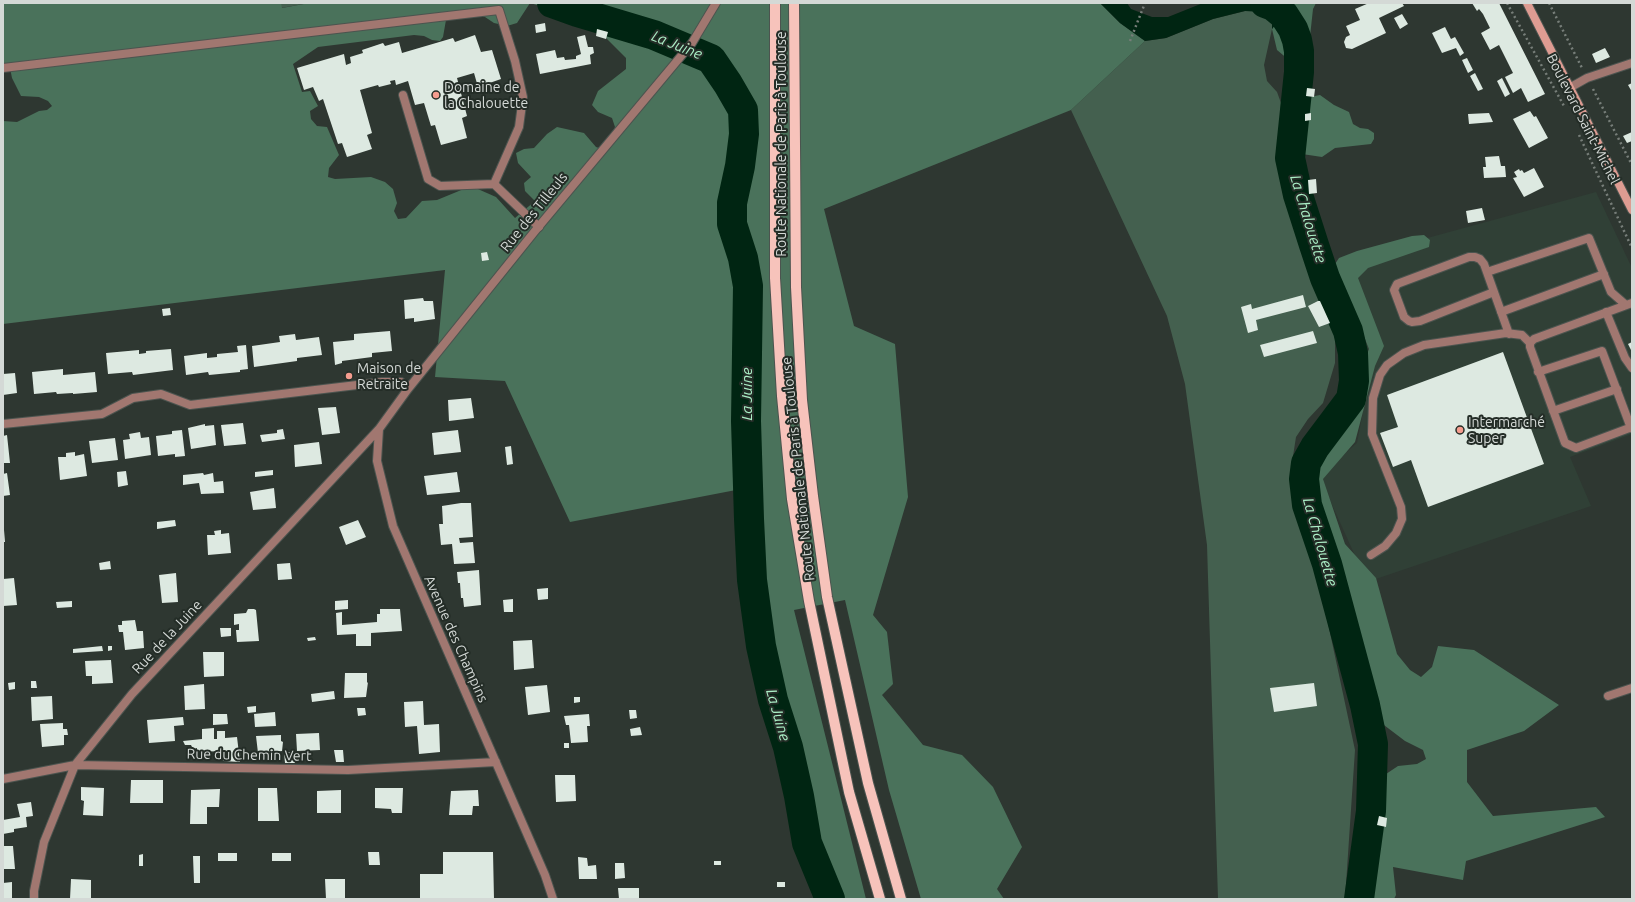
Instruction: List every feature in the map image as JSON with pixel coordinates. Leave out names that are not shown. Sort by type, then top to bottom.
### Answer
[{"type":"main road","name":"Route Nationale de Paris à Toulouse","points":[[774,3],[775,278],[782,396],[792,499],[809,601],[849,792],[880,899]]},
{"type":"main road","name":"Route Nationale de Paris à Toulouse","points":[[794,3],[796,287],[802,400],[813,496],[827,597],[868,783],[901,899]]},
{"type":"main road","name":"Boulevard Saint-Michel","points":[[1527,3],[1571,87],[1632,210]]},
{"type":"street","name":"Rue des Tilleuls","points":[[408,389],[539,227],[694,41],[716,3]]},
{"type":"street","points":[[3,68],[499,10],[515,61],[523,97],[519,127],[494,184]]},
{"type":"street","points":[[1571,87],[1587,78],[1632,63]]},
{"type":"street","points":[[403,95],[428,179],[440,186],[494,184],[539,227]]},
{"type":"street","points":[[1487,272],[1589,238],[1611,292],[1629,304]]},
{"type":"street","points":[[1494,292],[1420,321],[1412,322],[1408,321],[1404,317],[1394,290],[1397,284],[1469,257],[1475,257],[1480,259],[1484,264],[1487,272],[1509,334]]},
{"type":"street","points":[[1501,312],[1604,274]]},
{"type":"street","points":[[1530,343],[1534,339],[1629,304]]},
{"type":"street","points":[[1606,312],[1625,358],[1632,368]]},
{"type":"street","points":[[1371,555],[1385,546],[1396,533],[1402,519],[1402,506],[1372,434],[1373,398],[1380,375],[1387,365],[1404,353],[1424,345],[1509,334],[1522,335],[1530,343],[1531,353],[1538,372],[1565,443],[1576,448],[1632,427],[1602,351],[1538,372]]},
{"type":"street","points":[[3,424],[102,414],[133,398],[160,394],[190,405],[382,382],[401,382],[408,389],[379,429]]},
{"type":"street","points":[[1553,411],[1617,389]]},
{"type":"street","name":"Avenue des Champins","points":[[379,429],[377,461],[393,526],[545,875],[553,899]]},
{"type":"street","name":"Rue de la Juine","points":[[34,899],[34,891],[44,842],[75,765],[132,694],[379,429]]},
{"type":"street","points":[[1608,696],[1632,688]]},
{"type":"street","name":"Rue du Chemin Vert","points":[[3,779],[75,765],[348,770],[496,762]]},
{"type":"path","points":[[1130,41],[1145,3]]},
{"type":"path","name":"Boulevard Saint-Michel","points":[[1507,3],[1568,113]]},
{"type":"path","name":"Boulevard Saint-Michel","points":[[1578,134],[1632,248]]},
{"type":"shaded area","points":[[3,3],[281,3],[282,8],[309,3],[530,3],[1100,3],[1120,23],[1145,41],[1071,110],[824,209],[854,326],[895,344],[908,497],[873,615],[887,632],[893,684],[882,695],[923,745],[962,755],[993,787],[1022,847],[997,889],[1004,899],[921,899],[889,790],[845,600],[794,610],[866,899],[817,899],[795,835],[749,619],[736,490],[570,522],[505,381],[435,377],[445,270],[3,324],[3,121],[17,122],[39,111],[47,110],[52,106],[48,101],[39,97],[21,96],[12,78],[10,68],[3,66]],"holes":[[[530,3],[571,15],[598,30],[626,58],[626,69],[598,91],[592,105],[598,112],[612,118],[615,127],[609,143],[602,149],[596,147],[584,133],[557,127],[547,134],[534,148],[524,149],[516,153],[518,163],[531,177],[524,183],[525,191],[535,201],[515,218],[496,197],[471,186],[437,200],[422,201],[406,218],[398,219],[394,211],[397,203],[393,189],[385,182],[371,177],[335,179],[328,177],[329,168],[339,155],[327,127],[317,126],[311,119],[310,111],[318,106],[310,91],[302,92],[293,64],[318,47],[414,35],[424,36],[432,40],[440,41],[443,37],[446,20],[474,14],[485,17],[494,23],[507,26],[517,23]]]},
{"type":"shaded area","points":[[281,3],[309,3],[281,8]]},
{"type":"shaded area","points":[[1100,3],[1127,3],[1131,9],[1152,17],[1168,17],[1203,3],[1279,3],[1278,21],[1272,29],[1272,21],[1262,12],[1245,11],[1213,19],[1166,38],[1145,41],[1120,23]]},
{"type":"shaded area","points":[[1279,3],[1316,3],[1313,9],[1307,64],[1301,70],[1277,50],[1272,29],[1278,21]]},
{"type":"shaded area","points":[[1245,11],[1262,11],[1272,21],[1272,29],[1264,65],[1267,81],[1277,92],[1281,103],[1278,165],[1306,266],[1335,324],[1335,363],[1323,403],[1308,419],[1296,437],[1291,469],[1291,490],[1313,553],[1355,750],[1345,899],[1218,899],[1207,545],[1185,384],[1167,316],[1071,110],[1145,41],[1166,38],[1213,19]]},
{"type":"shaded area","points":[[1320,95],[1334,105],[1349,112],[1353,124],[1360,128],[1368,129],[1374,133],[1374,139],[1371,144],[1335,148],[1322,157],[1302,154],[1295,138],[1303,108],[1306,101],[1310,97]]},
{"type":"shaded area","points":[[1596,192],[1632,268],[1632,434],[1570,457],[1591,506],[1367,582],[1319,476],[1357,443],[1372,365],[1332,264]]},
{"type":"shaded area","points":[[1424,235],[1430,240],[1429,247],[1368,268],[1358,278],[1384,346],[1375,366],[1355,442],[1323,479],[1345,544],[1376,578],[1397,654],[1410,670],[1421,677],[1432,667],[1438,646],[1474,650],[1559,705],[1524,731],[1467,750],[1467,782],[1493,816],[1596,807],[1605,817],[1466,861],[1463,880],[1393,867],[1396,895],[1394,899],[1363,899],[1368,866],[1377,850],[1383,776],[1398,766],[1417,764],[1426,759],[1423,750],[1405,741],[1376,719],[1359,658],[1345,596],[1320,521],[1309,475],[1314,456],[1357,393],[1361,370],[1369,349],[1335,264],[1339,258],[1357,251],[1412,236]]},
{"type":"building","points":[[1369,3],[1402,3],[1404,6],[1379,18],[1386,33],[1352,49],[1346,48],[1344,42],[1346,37],[1350,35],[1346,26],[1360,20],[1355,9]]},
{"type":"building","points":[[1472,3],[1499,3],[1545,94],[1528,102],[1521,88],[1513,93],[1505,77],[1513,73],[1499,45],[1490,50],[1481,33],[1490,28],[1483,14],[1479,9],[1477,11]]},
{"type":"building","points":[[1402,14],[1408,24],[1400,29],[1394,18]]},
{"type":"building","points":[[545,23],[546,31],[536,33],[535,25]]},
{"type":"building","points":[[1445,27],[1451,39],[1455,37],[1464,53],[1460,56],[1456,48],[1442,53],[1432,33]]},
{"type":"building","points":[[597,29],[608,32],[606,39],[596,36]]},
{"type":"building","name":"Domaine de la Chalouette","points":[[475,35],[481,52],[492,50],[501,79],[478,87],[474,73],[457,78],[467,116],[462,118],[467,138],[441,145],[435,125],[431,126],[424,103],[415,105],[408,81],[396,85],[395,80],[390,81],[391,84],[379,87],[378,85],[360,90],[372,133],[367,135],[372,149],[347,157],[342,143],[338,144],[323,99],[319,101],[313,87],[304,90],[297,68],[344,54],[346,65],[351,63],[350,57],[363,53],[362,50],[383,43],[385,46],[399,42],[402,53],[453,38],[455,42]]},
{"type":"building","points":[[585,35],[588,47],[593,47],[594,53],[590,55],[591,64],[540,74],[536,54],[555,50],[557,58],[564,57],[565,60],[576,59],[576,56],[581,54],[577,37]]},
{"type":"building","points":[[1605,48],[1610,57],[1596,63],[1592,54]]},
{"type":"building","points":[[1467,58],[1473,70],[1468,73],[1462,60]]},
{"type":"building","points":[[1475,73],[1483,89],[1478,91],[1470,76]]},
{"type":"building","points":[[1502,78],[1510,94],[1505,97],[1497,81]]},
{"type":"building","points":[[1632,83],[1632,92],[1628,85]]},
{"type":"building","points":[[1307,88],[1315,89],[1314,97],[1306,96]]},
{"type":"building","points":[[1530,111],[1534,117],[1536,116],[1548,138],[1529,148],[1513,119]]},
{"type":"building","points":[[1311,113],[1311,120],[1305,121],[1305,114]]},
{"type":"building","points":[[1489,113],[1493,122],[1469,124],[1468,114]]},
{"type":"building","points":[[1632,132],[1632,141],[1627,143],[1623,136]]},
{"type":"building","points":[[1499,156],[1501,166],[1505,166],[1506,177],[1484,178],[1483,167],[1486,167],[1485,157]]},
{"type":"building","points":[[1534,168],[1544,187],[1524,197],[1513,178],[1517,177],[1514,172],[1519,169],[1524,173]]},
{"type":"building","points":[[1316,179],[1317,193],[1309,194],[1308,180]]},
{"type":"building","points":[[1482,208],[1485,220],[1468,223],[1466,211]]},
{"type":"building","points":[[487,252],[489,260],[482,261],[481,253]]},
{"type":"building","points":[[1303,295],[1306,307],[1256,320],[1258,330],[1248,333],[1241,307],[1251,304],[1252,309]]},
{"type":"building","points":[[423,298],[424,301],[433,301],[435,319],[414,322],[414,318],[405,319],[404,300]]},
{"type":"building","points":[[1320,301],[1330,323],[1319,327],[1308,306]]},
{"type":"building","points":[[170,308],[171,315],[163,316],[162,309]]},
{"type":"building","points":[[390,331],[392,351],[372,353],[372,357],[342,361],[342,363],[335,365],[333,342],[354,340],[354,334]]},
{"type":"building","points":[[1313,331],[1317,343],[1264,357],[1260,345]]},
{"type":"building","points":[[295,334],[296,340],[319,337],[322,355],[297,358],[297,361],[254,367],[252,346],[280,342],[279,336]]},
{"type":"building","points":[[1632,342],[1632,352],[1628,344]]},
{"type":"building","points":[[246,345],[248,369],[240,370],[240,372],[209,375],[208,372],[186,375],[184,356],[207,353],[207,358],[217,357],[217,354],[238,352],[237,346]]},
{"type":"building","points":[[171,349],[173,370],[133,375],[132,372],[108,374],[106,353],[139,350],[139,354],[146,353],[146,351]]},
{"type":"building","name":"Intermarché Super","points":[[1503,352],[1544,464],[1428,507],[1411,460],[1393,467],[1380,433],[1398,427],[1387,395]]},
{"type":"building","points":[[63,369],[63,375],[95,372],[97,392],[57,394],[56,392],[34,394],[32,372]]},
{"type":"building","points":[[15,373],[17,393],[3,395],[3,374]]},
{"type":"building","points":[[471,398],[474,418],[449,421],[448,400]]},
{"type":"building","points":[[336,407],[340,433],[322,435],[318,408]]},
{"type":"building","points":[[243,423],[246,444],[224,446],[221,425]]},
{"type":"building","points":[[205,424],[205,426],[214,425],[216,445],[191,449],[188,428]]},
{"type":"building","points":[[283,429],[285,439],[262,442],[260,435],[277,433],[277,430]]},
{"type":"building","points":[[182,430],[185,456],[175,457],[175,454],[158,456],[156,436],[172,434],[172,431]]},
{"type":"building","points":[[458,430],[461,452],[434,455],[432,433]]},
{"type":"building","points":[[140,432],[141,438],[149,437],[151,455],[125,459],[123,440],[130,439],[129,434]]},
{"type":"building","points":[[7,435],[10,463],[3,463],[3,436]]},
{"type":"building","points":[[115,438],[118,460],[92,463],[89,441]]},
{"type":"building","points":[[319,442],[322,464],[295,467],[294,445]]},
{"type":"building","points":[[511,446],[513,464],[507,465],[505,447]]},
{"type":"building","points":[[75,452],[75,456],[84,454],[87,476],[60,480],[58,457],[66,457],[66,453]]},
{"type":"building","points":[[273,470],[273,475],[255,477],[255,472]]},
{"type":"building","points":[[126,471],[128,485],[118,487],[117,472]]},
{"type":"building","points":[[457,472],[460,492],[427,495],[424,476]]},
{"type":"building","points":[[7,473],[10,495],[3,496],[3,474]]},
{"type":"building","points":[[203,473],[204,475],[213,473],[214,482],[223,481],[224,493],[201,494],[199,483],[183,485],[183,475]]},
{"type":"building","points":[[274,488],[276,508],[253,510],[250,492]]},
{"type":"building","points":[[471,503],[473,537],[459,538],[460,543],[473,542],[475,563],[454,564],[452,544],[441,545],[439,524],[443,524],[442,506]]},
{"type":"building","points":[[175,520],[176,526],[157,529],[157,522]]},
{"type":"building","points":[[358,520],[366,537],[346,545],[339,527]]},
{"type":"building","points":[[4,530],[5,542],[3,542]]},
{"type":"building","points":[[221,530],[221,534],[229,533],[231,553],[208,555],[207,535],[215,535],[214,531]]},
{"type":"building","points":[[110,561],[111,569],[100,570],[99,563]]},
{"type":"building","points":[[290,563],[292,579],[278,580],[277,564]]},
{"type":"building","points":[[479,570],[481,605],[464,607],[457,572]]},
{"type":"building","points":[[176,573],[178,602],[162,603],[159,575]]},
{"type":"building","points":[[14,578],[17,605],[3,606],[3,579]]},
{"type":"building","points":[[548,588],[548,599],[538,600],[537,589]]},
{"type":"building","points":[[513,599],[513,612],[504,612],[503,600]]},
{"type":"building","points":[[348,600],[348,609],[335,610],[335,601]]},
{"type":"building","points":[[72,601],[72,607],[57,608],[56,602]]},
{"type":"building","points":[[248,609],[256,610],[259,641],[237,642],[236,630],[239,630],[239,624],[234,625],[234,614],[246,613]]},
{"type":"building","points":[[380,609],[400,609],[402,631],[371,633],[371,646],[356,646],[356,634],[337,635],[336,613],[342,612],[342,625],[377,622],[377,614],[380,614]]},
{"type":"building","points":[[135,620],[137,631],[143,631],[144,648],[125,650],[123,632],[119,632],[118,625],[122,625],[122,621]]},
{"type":"building","points":[[220,628],[231,628],[231,636],[221,637]]},
{"type":"building","points":[[315,637],[316,640],[308,641],[307,638]]},
{"type":"building","points":[[532,640],[534,668],[514,670],[513,641]]},
{"type":"building","points":[[102,646],[103,651],[73,653],[73,649]]},
{"type":"building","points":[[108,646],[112,646],[112,650],[108,651]]},
{"type":"building","points":[[203,652],[224,652],[224,676],[204,677]]},
{"type":"building","points":[[111,660],[113,683],[92,684],[92,676],[86,676],[85,661]]},
{"type":"building","points":[[345,673],[367,673],[367,683],[368,682],[366,697],[344,698]]},
{"type":"building","points":[[31,681],[36,681],[37,688],[31,688]]},
{"type":"building","points":[[15,682],[15,689],[9,690],[8,683]]},
{"type":"building","points":[[1314,683],[1317,706],[1274,712],[1270,688]]},
{"type":"building","points":[[204,684],[205,709],[185,710],[184,686]]},
{"type":"building","points":[[547,685],[550,712],[528,715],[525,687]]},
{"type":"building","points":[[334,691],[335,699],[312,702],[311,694]]},
{"type":"building","points":[[52,696],[53,719],[32,721],[31,697]]},
{"type":"building","points":[[574,697],[580,697],[580,702],[574,703]]},
{"type":"building","points":[[423,701],[424,725],[439,724],[440,752],[419,754],[417,726],[405,727],[404,702]]},
{"type":"building","points":[[256,706],[256,712],[248,713],[247,707]]},
{"type":"building","points":[[357,708],[365,708],[366,715],[358,716]]},
{"type":"building","points":[[629,710],[636,710],[637,718],[630,719]]},
{"type":"building","points":[[275,712],[276,726],[255,727],[254,714]]},
{"type":"building","points":[[213,714],[227,714],[228,724],[213,725]]},
{"type":"building","points":[[589,714],[590,726],[587,726],[588,742],[571,743],[569,725],[566,725],[564,716]]},
{"type":"building","points":[[183,717],[184,725],[174,726],[175,741],[149,743],[147,720]]},
{"type":"building","points":[[63,723],[63,729],[67,729],[68,735],[64,735],[64,745],[42,747],[40,724]]},
{"type":"building","points":[[640,727],[642,735],[631,736],[630,729]]},
{"type":"building","points":[[214,728],[214,739],[217,739],[217,731],[225,731],[225,738],[237,737],[240,762],[223,761],[222,751],[197,752],[197,748],[193,749],[191,745],[185,745],[183,741],[202,739],[202,729]]},
{"type":"building","points":[[319,733],[320,750],[297,751],[296,734]]},
{"type":"building","points":[[281,735],[281,741],[283,742],[282,751],[273,752],[273,755],[268,755],[267,752],[258,753],[256,736]]},
{"type":"building","points":[[564,743],[569,743],[569,748],[564,748]]},
{"type":"building","points":[[334,750],[343,750],[344,762],[336,762]]},
{"type":"building","points":[[284,752],[290,752],[290,757],[294,757],[295,763],[285,763]]},
{"type":"building","points":[[555,775],[575,775],[576,801],[556,802]]},
{"type":"building","points":[[131,780],[163,780],[163,803],[130,803]]},
{"type":"building","points":[[81,787],[104,788],[103,816],[83,815],[84,801],[81,800]]},
{"type":"building","points":[[258,788],[277,788],[279,821],[258,821]]},
{"type":"building","points":[[375,788],[403,788],[402,813],[392,813],[391,809],[375,808]]},
{"type":"building","points":[[220,789],[219,807],[207,807],[207,824],[190,824],[191,790]]},
{"type":"building","points":[[341,790],[341,813],[317,813],[317,791]]},
{"type":"building","points":[[478,790],[479,806],[473,806],[472,815],[449,815],[451,791]]},
{"type":"building","points":[[31,802],[33,816],[26,817],[27,827],[14,829],[14,832],[3,834],[3,820],[20,817],[17,804]]},
{"type":"building","points":[[1379,816],[1387,818],[1386,827],[1377,825]]},
{"type":"building","points":[[3,846],[13,846],[15,869],[3,869]]},
{"type":"building","points":[[368,852],[379,852],[380,865],[369,865]]},
{"type":"building","points":[[443,852],[493,852],[494,899],[420,899],[420,874],[443,874]]},
{"type":"building","points":[[218,853],[237,853],[237,861],[218,861]]},
{"type":"building","points":[[272,853],[291,853],[291,861],[272,861]]},
{"type":"building","points":[[143,854],[143,866],[139,866],[139,855]]},
{"type":"building","points":[[193,856],[200,856],[200,883],[194,883]]},
{"type":"building","points":[[578,857],[587,858],[588,866],[596,865],[597,879],[579,879]]},
{"type":"building","points":[[714,861],[721,861],[721,865],[714,865]]},
{"type":"building","points":[[615,863],[624,863],[625,878],[615,879]]},
{"type":"building","points":[[71,879],[91,880],[91,899],[70,899]]},
{"type":"building","points":[[325,879],[345,879],[345,899],[326,899]]},
{"type":"building","points":[[12,882],[12,899],[3,899],[3,883]]},
{"type":"building","points":[[777,882],[785,882],[785,887],[777,887]]},
{"type":"building","points":[[618,888],[639,888],[639,899],[619,899]]},
{"type":"waterway","name":"La Juine","points":[[552,3],[654,35],[711,59],[743,110],[744,134],[740,166],[732,203],[732,224],[743,258],[748,286],[746,421],[752,580],[761,646],[773,700],[788,747],[799,796],[807,843],[830,899]]},
{"type":"waterway","name":"La Chalouette","points":[[1265,3],[1273,6],[1284,15],[1293,29],[1297,40],[1299,51],[1299,72],[1290,158],[1298,195],[1314,245],[1325,278],[1348,331],[1353,353],[1354,381],[1351,399],[1315,447],[1306,463],[1304,479],[1307,505],[1327,564],[1365,705],[1373,744],[1371,811],[1359,899]]},
{"type":"place","name":"Domaine de la Chalouette","points":[[436,95]]},
{"type":"place","name":"Maison de Retraite","points":[[349,376]]},
{"type":"place","name":"Intermarché Super","points":[[1460,430]]}]
